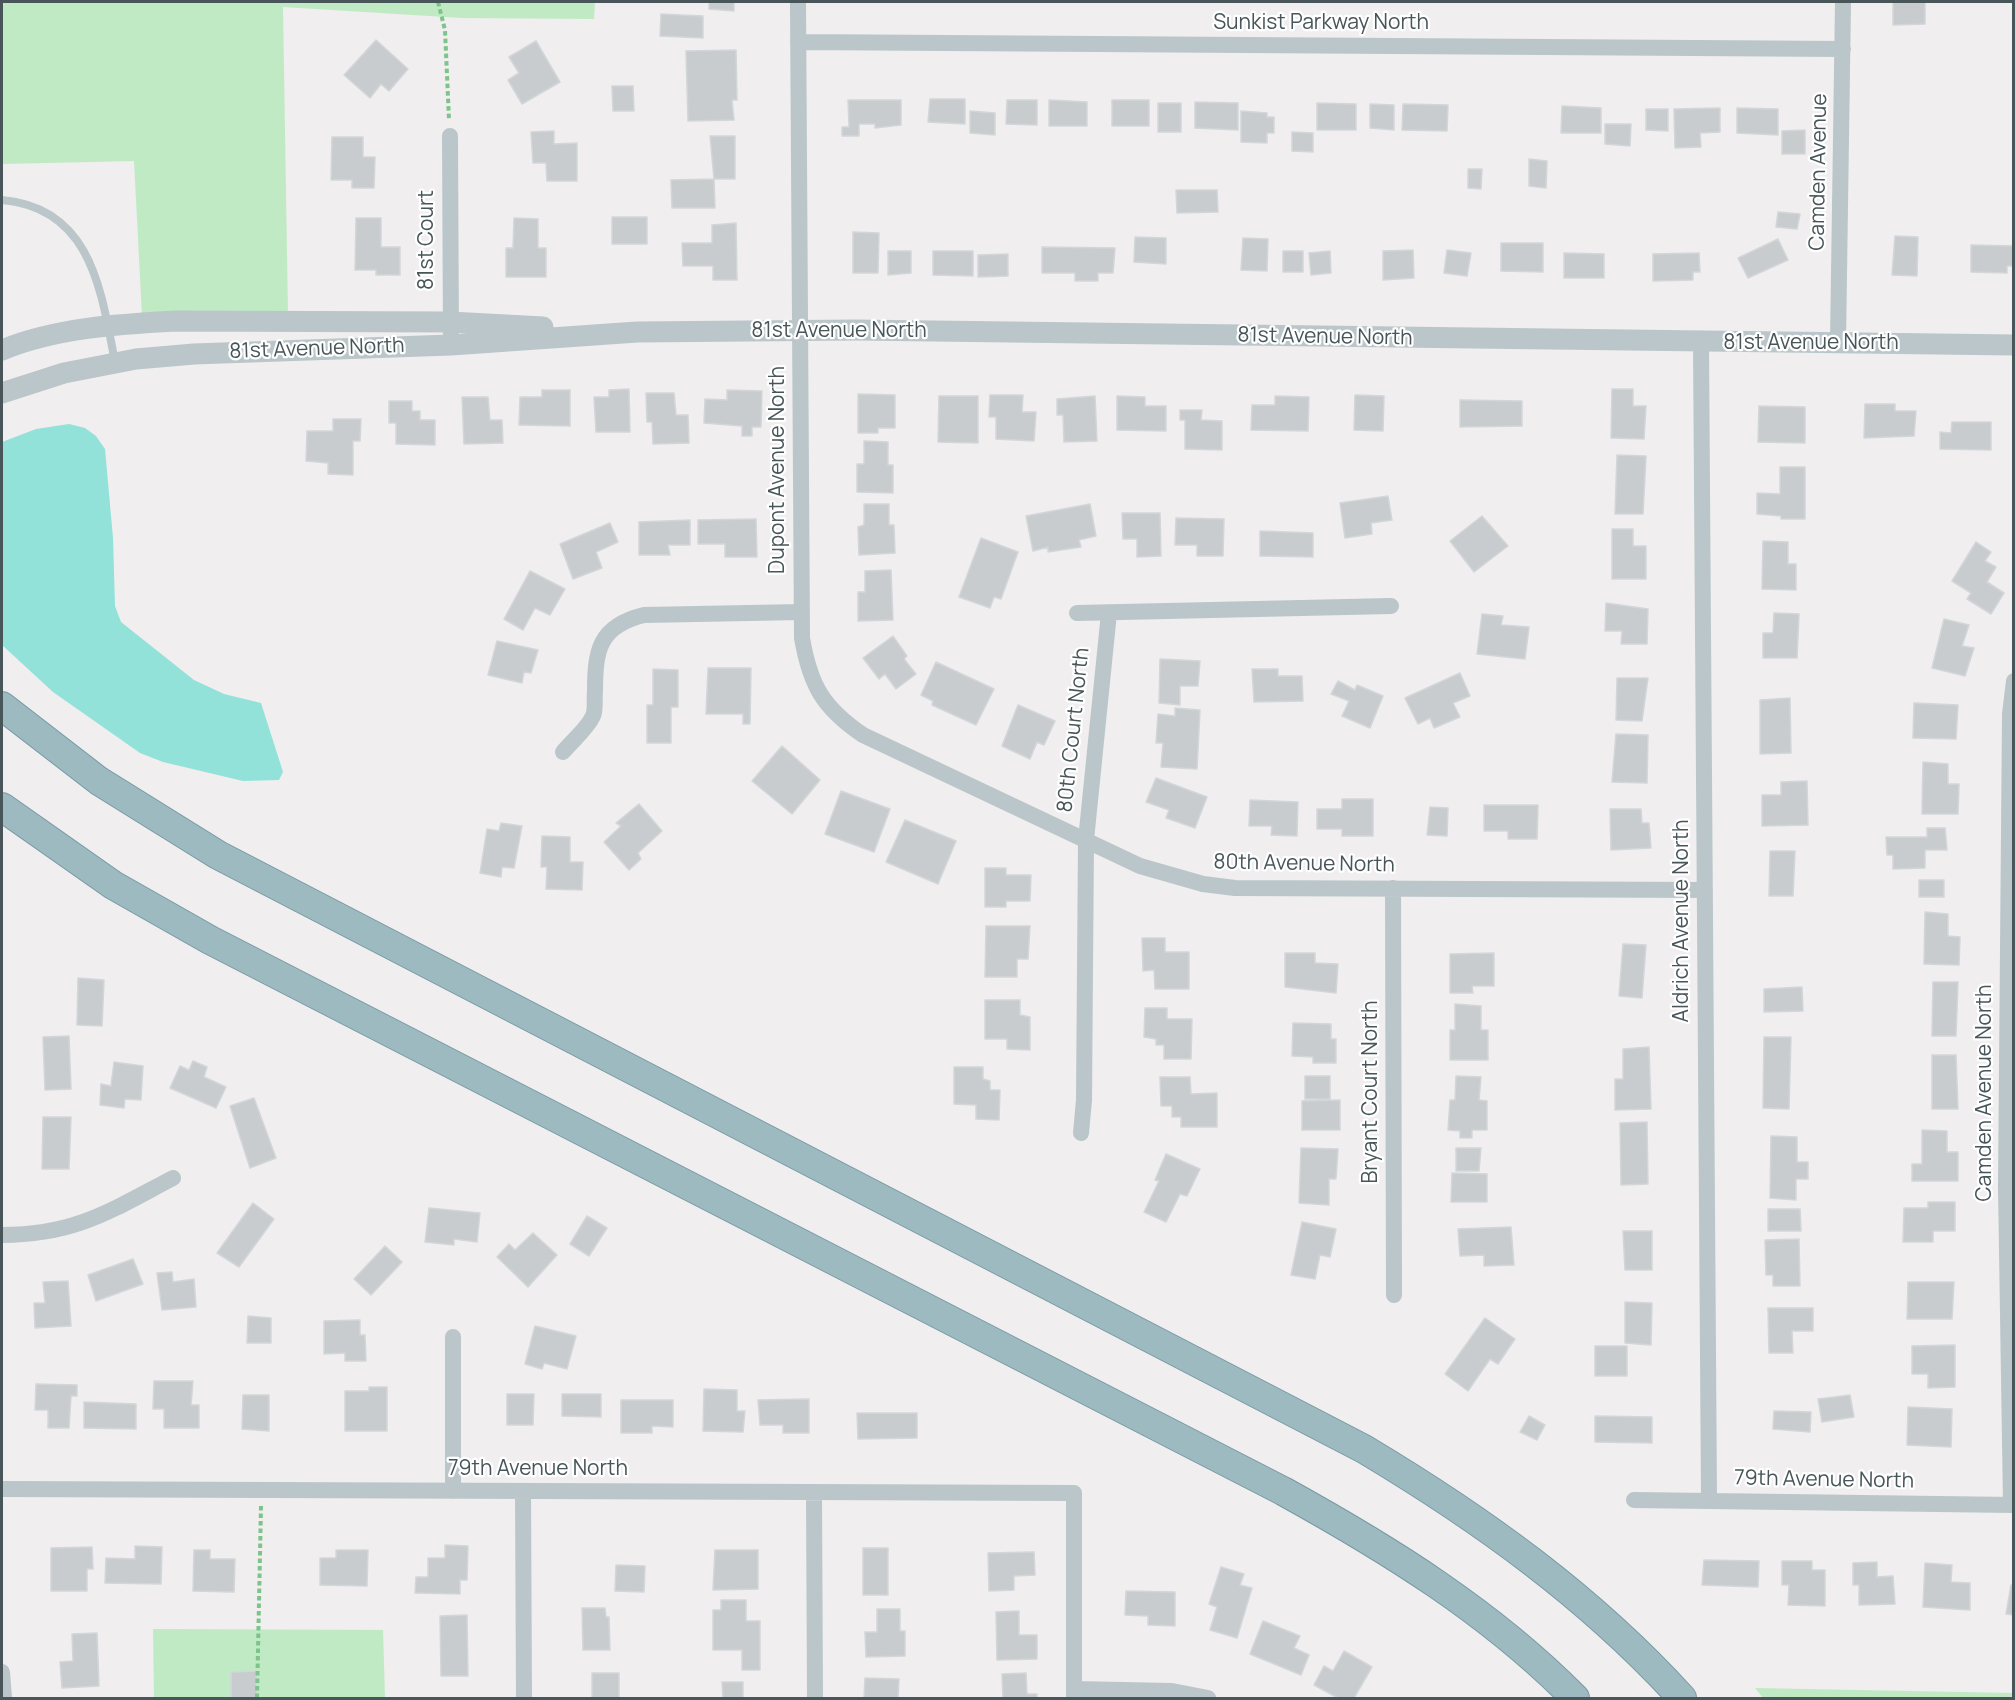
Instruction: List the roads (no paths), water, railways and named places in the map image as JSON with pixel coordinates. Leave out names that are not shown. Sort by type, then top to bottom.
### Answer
[{"type":"highway","points":[[2,706],[99,781],[218,855],[1364,1449],[1439,1495],[1521,1552],[1611,1627],[1682,1698]]},
{"type":"highway","points":[[2,807],[112,885],[210,940],[1283,1491],[1358,1533],[1410,1565],[1482,1616],[1575,1698]]},
{"type":"street","name":"Dupont Avenue North","points":[[798,2],[802,638],[807,668],[819,695],[839,719],[863,735]]},
{"type":"street","name":"Camden Avenue","points":[[1838,342],[1843,2]]},
{"type":"street","name":"Sunkist Parkway North","points":[[798,42],[1843,49]]},
{"type":"street","name":"81st Court","points":[[450,136],[451,345]]},
{"type":"street","name":"81st Avenue North","points":[[2,350],[45,337],[108,327],[176,321],[450,322],[637,332]]},
{"type":"street","name":"81st Avenue North","points":[[2,393],[64,373],[115,363],[194,354],[451,345],[637,332],[800,330],[2013,345]]},
{"type":"street","name":"Aldrich Avenue North","points":[[1701,342],[1709,1499]]},
{"type":"street","points":[[1077,614],[1391,606]]},
{"type":"street","points":[[563,752],[594,715],[595,668],[598,648],[609,631],[625,620],[644,615],[802,612]]},
{"type":"street","name":"80th Court North","points":[[1081,1133],[1084,1100],[1086,840],[1109,614]]},
{"type":"street","name":"Camden Avenue North","points":[[2012,1505],[2010,714],[2013,681]]},
{"type":"street","name":"80th Avenue North","points":[[863,735],[1140,866],[1203,884],[1235,888],[1705,890]]},
{"type":"street","name":"Bryant Court North","points":[[1393,888],[1394,1295]]},
{"type":"street","points":[[2,1235],[45,1233],[74,1226],[102,1215],[172,1178]]},
{"type":"street","points":[[453,1337],[453,1491]]},
{"type":"street","name":"79th Avenue North","points":[[2,1490],[1074,1493],[1074,1694]]},
{"type":"street","points":[[523,1491],[524,1698]]},
{"type":"street","points":[[814,1492],[815,1698]]},
{"type":"street","name":"79th Avenue North","points":[[1634,1500],[1709,1499],[2012,1505]]},
{"type":"street","points":[[2,1672],[4,1698]]},
{"type":"street","points":[[1074,1694],[1172,1691],[1208,1698]]},
{"type":"lane","points":[[2,200],[21,202],[52,217],[83,247],[100,287],[115,363]]},
{"type":"water","points":[[69,424],[85,428],[96,436],[105,449],[113,538],[115,606],[121,622],[194,680],[224,694],[261,703],[283,772],[279,780],[243,781],[163,762],[140,753],[53,692],[2,645],[2,442],[36,429]]}]
